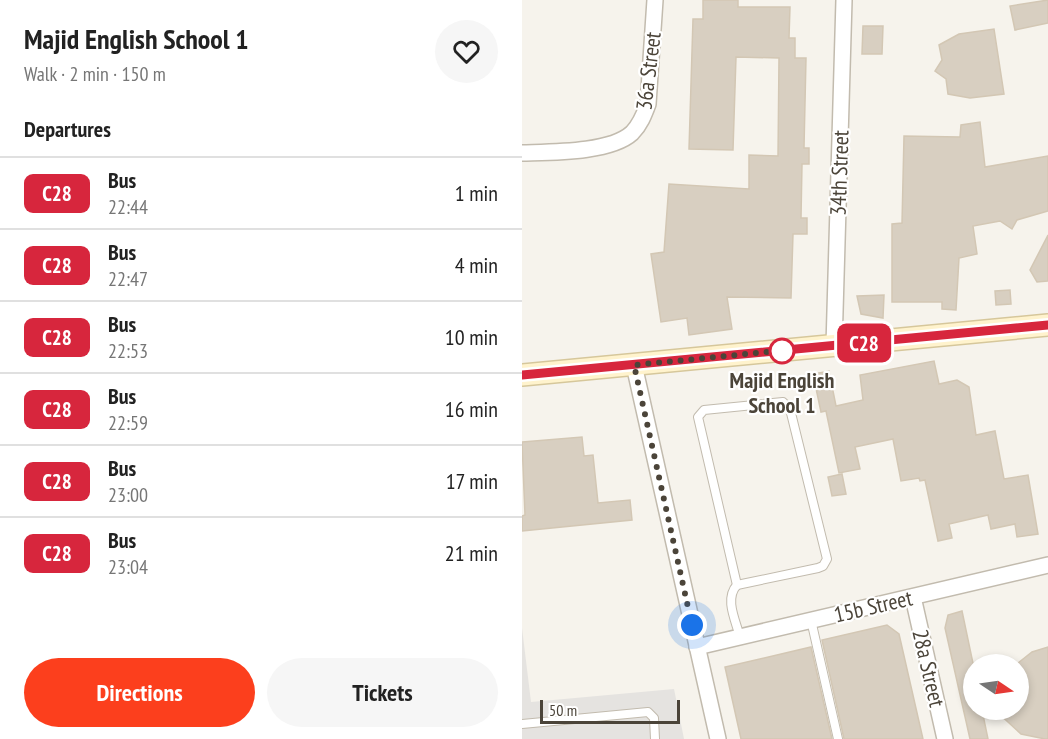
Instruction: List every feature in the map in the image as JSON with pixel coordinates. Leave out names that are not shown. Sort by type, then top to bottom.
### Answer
[{"type":"street","name":"36a Street","points":[[522,153],[602,146],[618,142],[632,132],[642,120],[648,104],[655,0]]},
{"type":"street","name":"34th Street","points":[[834,346],[844,0]]},
{"type":"street","points":[[522,375],[1048,325]]},
{"type":"street","points":[[634,365],[718,739]]},
{"type":"street","name":"15b Street","points":[[697,647],[1048,565]]},
{"type":"street","name":"28a Street","points":[[913,597],[945,739]]},
{"type":"lane","points":[[737,585],[698,417],[704,410],[783,402],[790,409],[827,559],[823,566],[818,568],[737,585],[732,591],[730,602],[740,637]]},
{"type":"lane","points":[[811,620],[838,739]]},
{"type":"lane","points":[[522,724],[648,712],[653,715],[655,739]]},
{"type":"shaded area","points":[[522,628],[531,702],[674,689],[684,739],[522,739]]},
{"type":"building","points":[[703,0],[738,0],[738,7],[790,7],[789,38],[795,38],[795,58],[806,58],[804,148],[809,148],[809,164],[802,164],[801,218],[807,218],[807,234],[793,234],[791,298],[727,297],[732,329],[689,335],[687,318],[661,322],[651,254],[664,252],[669,184],[749,189],[749,155],[778,156],[779,58],[736,57],[733,150],[689,149],[693,19],[703,19]]},
{"type":"building","points":[[1048,0],[1048,23],[1015,30],[1010,6]]},
{"type":"building","points":[[863,26],[883,26],[882,54],[862,54]]},
{"type":"building","points":[[994,29],[1004,94],[970,98],[948,94],[946,79],[935,71],[942,60],[939,45],[959,34]]},
{"type":"building","points":[[980,122],[985,167],[1048,156],[1048,211],[1017,220],[1012,229],[1000,221],[973,226],[977,254],[959,258],[956,310],[942,309],[942,302],[892,302],[892,224],[902,223],[904,136],[960,137],[961,125]]},
{"type":"building","points":[[1048,235],[1048,281],[1037,282],[1030,270]]},
{"type":"building","points":[[1010,290],[1011,304],[996,305],[995,291]]},
{"type":"building","points":[[884,295],[883,318],[861,314],[857,296]]},
{"type":"building","points":[[934,361],[939,384],[957,380],[969,387],[976,435],[995,431],[1004,479],[1028,475],[1038,534],[1017,537],[1015,524],[991,529],[988,515],[949,524],[952,538],[938,541],[925,480],[920,481],[919,478],[901,481],[893,439],[855,447],[860,469],[839,473],[826,411],[821,412],[813,374],[829,371],[836,406],[863,400],[860,375]]},
{"type":"building","points":[[582,437],[584,456],[593,455],[598,503],[630,500],[632,520],[522,531],[522,516],[525,515],[522,442]]},
{"type":"building","points":[[842,474],[846,494],[832,496],[828,477]]},
{"type":"building","points":[[962,611],[971,654],[963,654],[963,708],[945,628],[948,615]]},
{"type":"building","points":[[887,625],[899,634],[923,739],[844,739],[822,640]]},
{"type":"building","points":[[811,647],[832,739],[741,739],[725,667]]},
{"type":"building","points":[[1048,647],[1048,739],[1021,734],[1006,720],[1029,720],[1029,654]]},
{"type":"building","points":[[966,720],[984,720],[988,739],[970,739]]},
{"type":"bus line","name":"C28","points":[[522,375],[1048,325]]},
{"type":"place","name":"Majid English School 1","points":[[782,351]]},
{"type":"route","points":[[692,625],[634,365],[787,350],[782,351]]}]
